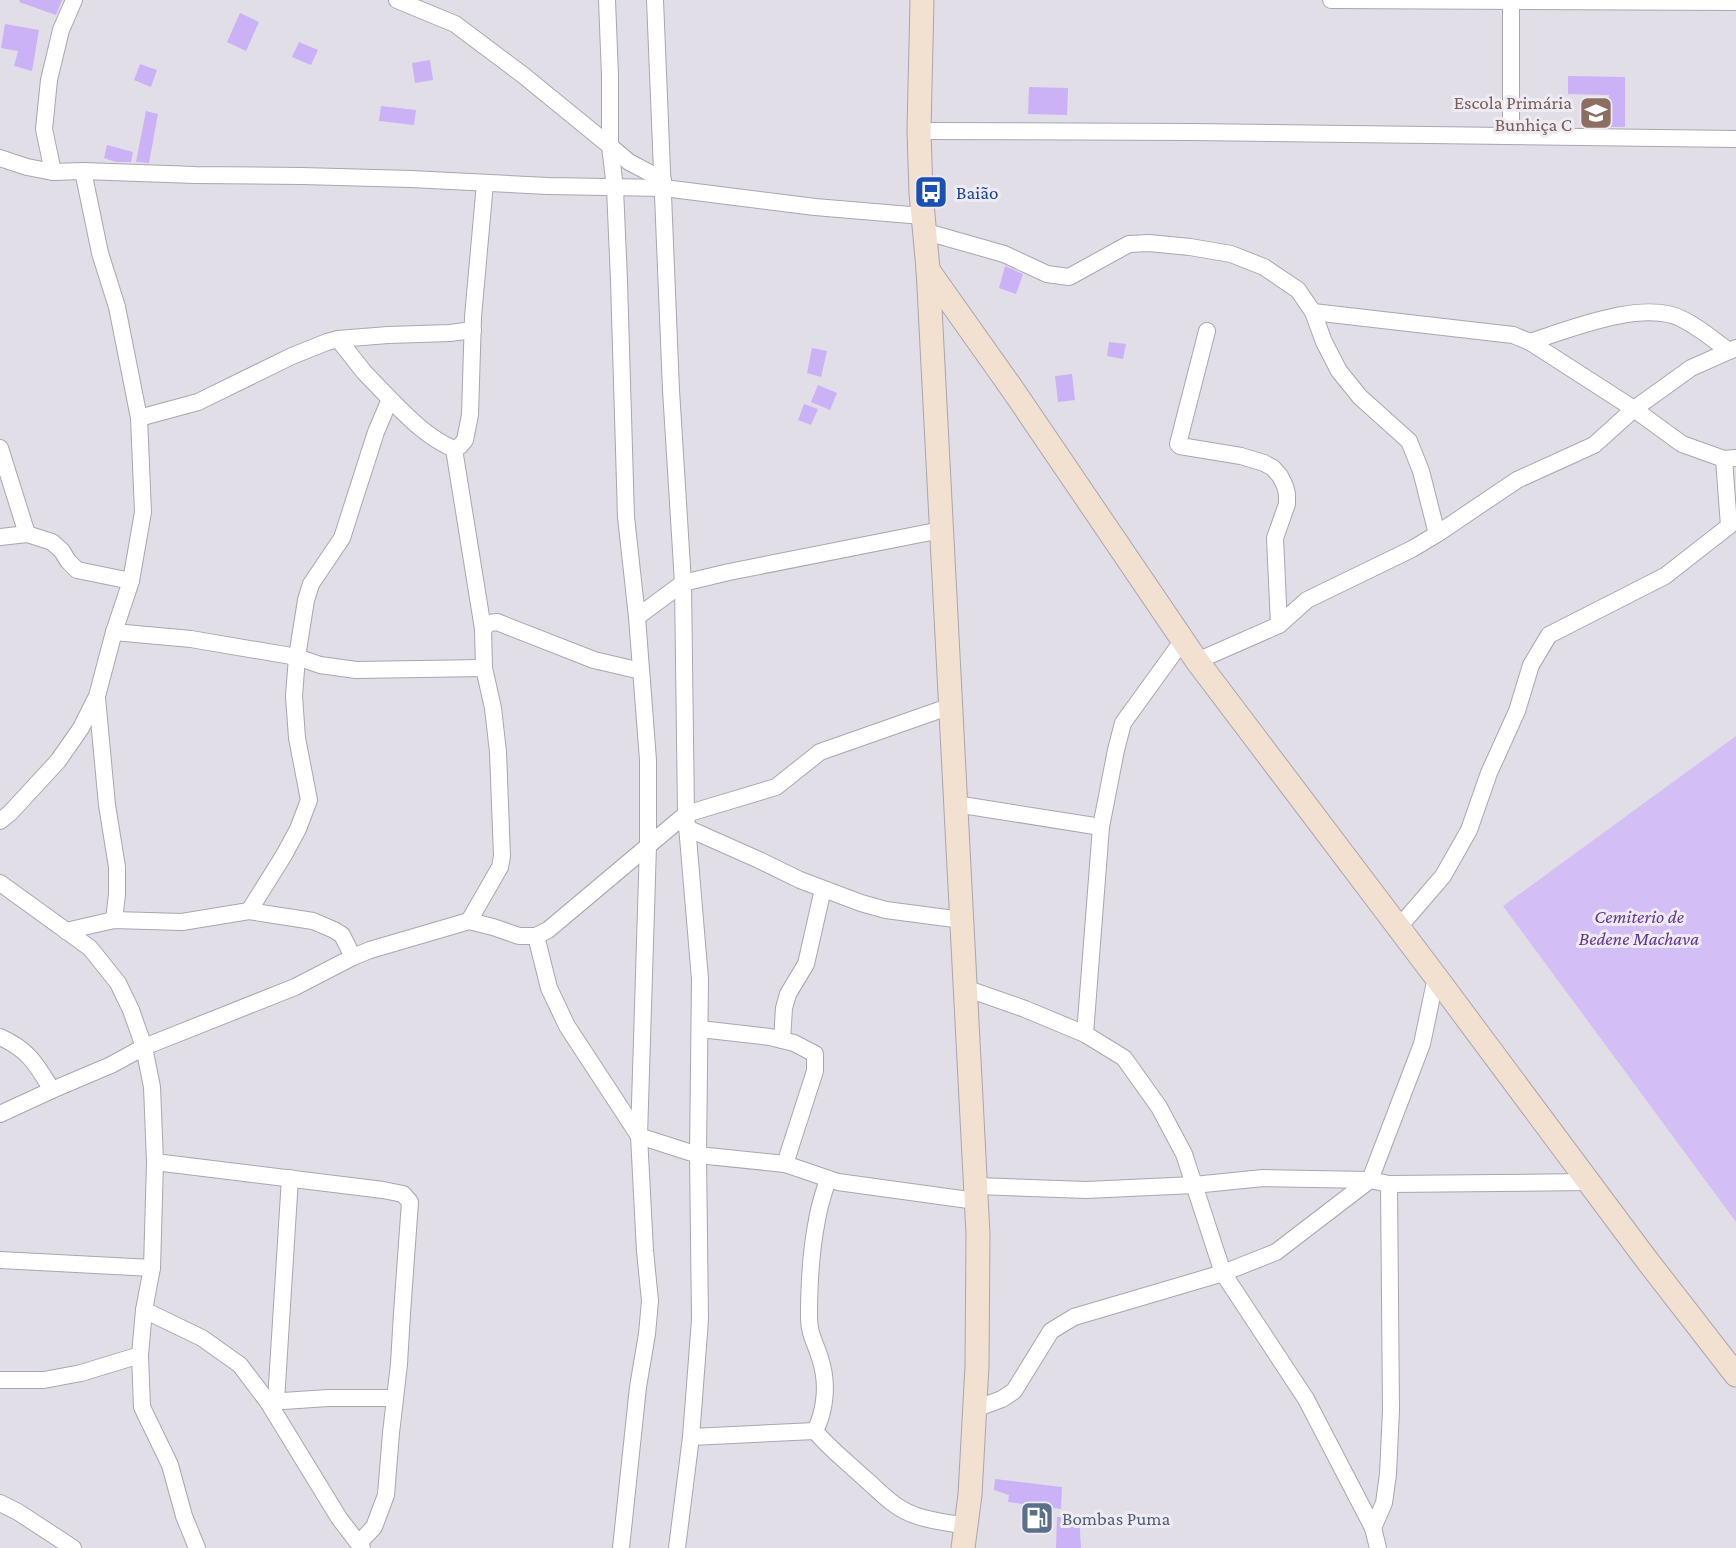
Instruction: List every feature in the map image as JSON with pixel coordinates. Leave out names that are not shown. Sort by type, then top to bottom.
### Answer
[{"type":"main road","points":[[922,0],[919,131],[923,223],[928,269],[978,1234],[978,1353],[965,1537]]},
{"type":"main road","points":[[928,269],[1196,661],[1736,1375]]},
{"type":"street","points":[[52,172],[44,129],[49,80],[61,30],[74,0]]},
{"type":"street","points":[[397,0],[455,24],[523,75],[629,162],[664,184]]},
{"type":"street","points":[[607,0],[610,146],[615,188],[626,517],[648,760],[639,1136],[650,1301],[621,1548]]},
{"type":"street","points":[[655,0],[671,390],[683,583],[687,821],[699,979],[700,1320],[691,1437],[677,1548]]},
{"type":"street","points":[[1331,0],[1736,2]]},
{"type":"street","points":[[1511,1],[1511,136]]},
{"type":"street","points":[[919,131],[1736,139]]},
{"type":"street","points":[[0,158],[52,172],[343,177],[615,188],[664,184],[923,223],[1004,254],[1047,274],[1069,277],[1129,244],[1177,245],[1231,254],[1264,267],[1298,290],[1314,312],[1324,342],[1339,371],[1360,397],[1409,441],[1421,471],[1437,534]]},
{"type":"street","points":[[0,821],[58,761],[81,728],[97,696],[131,581],[143,512],[139,418],[117,307],[100,253],[83,171]]},
{"type":"street","points":[[338,340],[364,372],[421,430],[454,449],[460,446],[465,440],[470,415],[472,330],[485,183]]},
{"type":"street","points":[[1530,342],[1624,315],[1655,311],[1683,318],[1733,349]]},
{"type":"street","points":[[1314,312],[1513,335],[1530,342],[1634,409],[1682,444],[1730,458],[1732,528],[1665,576],[1549,635],[1531,665],[1517,711],[1489,773],[1469,830],[1443,876],[1399,927]]},
{"type":"street","points":[[139,418],[198,402],[327,342],[472,330]]},
{"type":"street","points":[[1207,331],[1178,444],[1264,463],[1280,476],[1285,486],[1287,504],[1275,538],[1279,625]]},
{"type":"street","points":[[1196,661],[1279,625],[1307,600],[1412,549],[1517,480],[1594,445],[1634,409],[1691,368],[1733,349]]},
{"type":"street","points":[[249,911],[284,855],[309,800],[297,738],[294,696],[306,600],[311,584],[342,538],[376,432],[390,399]]},
{"type":"street","points":[[0,448],[27,534]]},
{"type":"street","points":[[454,449],[483,629],[484,668],[494,708],[502,856],[500,867],[469,921]]},
{"type":"street","points":[[637,617],[683,583],[941,530]]},
{"type":"street","points":[[0,537],[27,534],[52,542],[76,570],[131,581]]},
{"type":"street","points":[[483,629],[497,622],[594,660],[641,671]]},
{"type":"street","points":[[114,632],[191,639],[356,670],[484,668]]},
{"type":"street","points":[[1085,1034],[1101,827],[1116,750],[1123,723],[1183,640]]},
{"type":"street","points":[[97,696],[107,805],[117,867],[114,920]]},
{"type":"street","points":[[0,1114],[111,1065],[144,1047],[295,987],[353,957],[396,942],[469,921],[519,936],[536,936],[548,930],[648,845],[687,821],[776,787],[820,752],[950,706]]},
{"type":"street","points":[[956,804],[1101,827]]},
{"type":"street","points":[[687,821],[800,880],[861,903],[887,911],[962,920]]},
{"type":"street","points":[[0,883],[90,948],[118,983],[144,1047],[155,1114],[155,1162],[152,1268],[144,1310],[140,1355],[142,1407],[170,1465],[184,1516],[197,1548]]},
{"type":"street","points":[[782,1040],[784,1008],[788,994],[806,964],[823,888]]},
{"type":"street","points":[[66,931],[114,920],[182,922],[249,911],[313,921],[334,930],[342,935],[353,957]]},
{"type":"street","points":[[536,936],[550,988],[567,1026],[639,1136],[698,1155],[785,1164],[838,1182],[976,1194],[1194,1185],[1263,1178],[1370,1180],[1389,1184],[1589,1182]]},
{"type":"street","points":[[975,1409],[1002,1399],[1014,1391],[1051,1331],[1074,1317],[1223,1273],[1276,1252],[1370,1180],[1422,1044],[1436,977]]},
{"type":"street","points":[[965,988],[1085,1034],[1125,1058],[1159,1107],[1184,1154],[1223,1273],[1306,1399],[1373,1528],[1378,1548]]},
{"type":"street","points":[[699,1029],[782,1040],[815,1054],[815,1071],[785,1164]]},
{"type":"street","points":[[0,1037],[22,1048],[33,1059],[52,1090]]},
{"type":"street","points":[[144,1310],[202,1338],[240,1365],[272,1401],[340,1518],[360,1546],[374,1527],[387,1495],[410,1202],[403,1194],[155,1162]]},
{"type":"street","points":[[272,1401],[290,1178]]},
{"type":"street","points":[[815,1431],[823,1411],[824,1384],[820,1359],[810,1336],[809,1317],[817,1219],[828,1179]]},
{"type":"street","points":[[1373,1528],[1384,1503],[1391,1410],[1389,1184]]},
{"type":"street","points":[[0,1260],[152,1268]]},
{"type":"street","points":[[0,1380],[44,1380],[81,1373],[140,1355]]},
{"type":"street","points":[[272,1401],[396,1398]]},
{"type":"street","points":[[691,1437],[815,1431]]},
{"type":"street","points":[[815,1431],[893,1504],[965,1537]]},
{"type":"street","points":[[0,1503],[74,1548]]},
{"type":"green space","name":"Cemiterio de Bedene Machava","points":[[1736,736],[1736,1222],[1503,906]]},
{"type":"building","points":[[62,0],[56,15],[19,2]]},
{"type":"building","points":[[240,13],[259,22],[246,51],[227,42]]},
{"type":"building","points":[[5,24],[39,30],[32,71],[14,66],[18,51],[1,48]]},
{"type":"building","points":[[299,42],[318,50],[311,65],[292,57]]},
{"type":"building","points":[[430,60],[433,80],[415,83],[412,63]]},
{"type":"building","points":[[140,64],[157,70],[151,87],[134,80]]},
{"type":"building","points":[[1568,76],[1625,77],[1625,127],[1608,127],[1609,95],[1568,94]]},
{"type":"building","points":[[1029,87],[1068,88],[1067,115],[1028,114]]},
{"type":"building","points":[[381,106],[416,110],[414,125],[379,121]]},
{"type":"building","points":[[146,111],[158,114],[149,163],[136,162]]},
{"type":"building","points":[[107,145],[133,152],[131,162],[116,162],[104,158]]},
{"type":"building","points":[[1005,266],[1023,274],[1016,294],[999,288]]},
{"type":"building","points":[[1109,342],[1126,344],[1123,359],[1107,356]]},
{"type":"building","points":[[812,348],[827,351],[821,377],[807,373]]},
{"type":"building","points":[[1072,374],[1075,400],[1058,402],[1055,376]]},
{"type":"building","points":[[818,385],[837,393],[830,410],[811,402]]},
{"type":"building","points":[[804,404],[818,409],[811,425],[798,420]]},
{"type":"building","points":[[995,1479],[1062,1487],[1061,1509],[1008,1502],[1009,1495],[994,1490]]},
{"type":"building","points":[[1079,1516],[1081,1548],[1056,1548],[1057,1517]]},
{"type":"place","name":"Escola Primária Bunhiça C","points":[[1596,113]]},
{"type":"place","name":"Baião","points":[[931,192]]},
{"type":"place","name":"Bombas Puma","points":[[1037,1518]]}]
